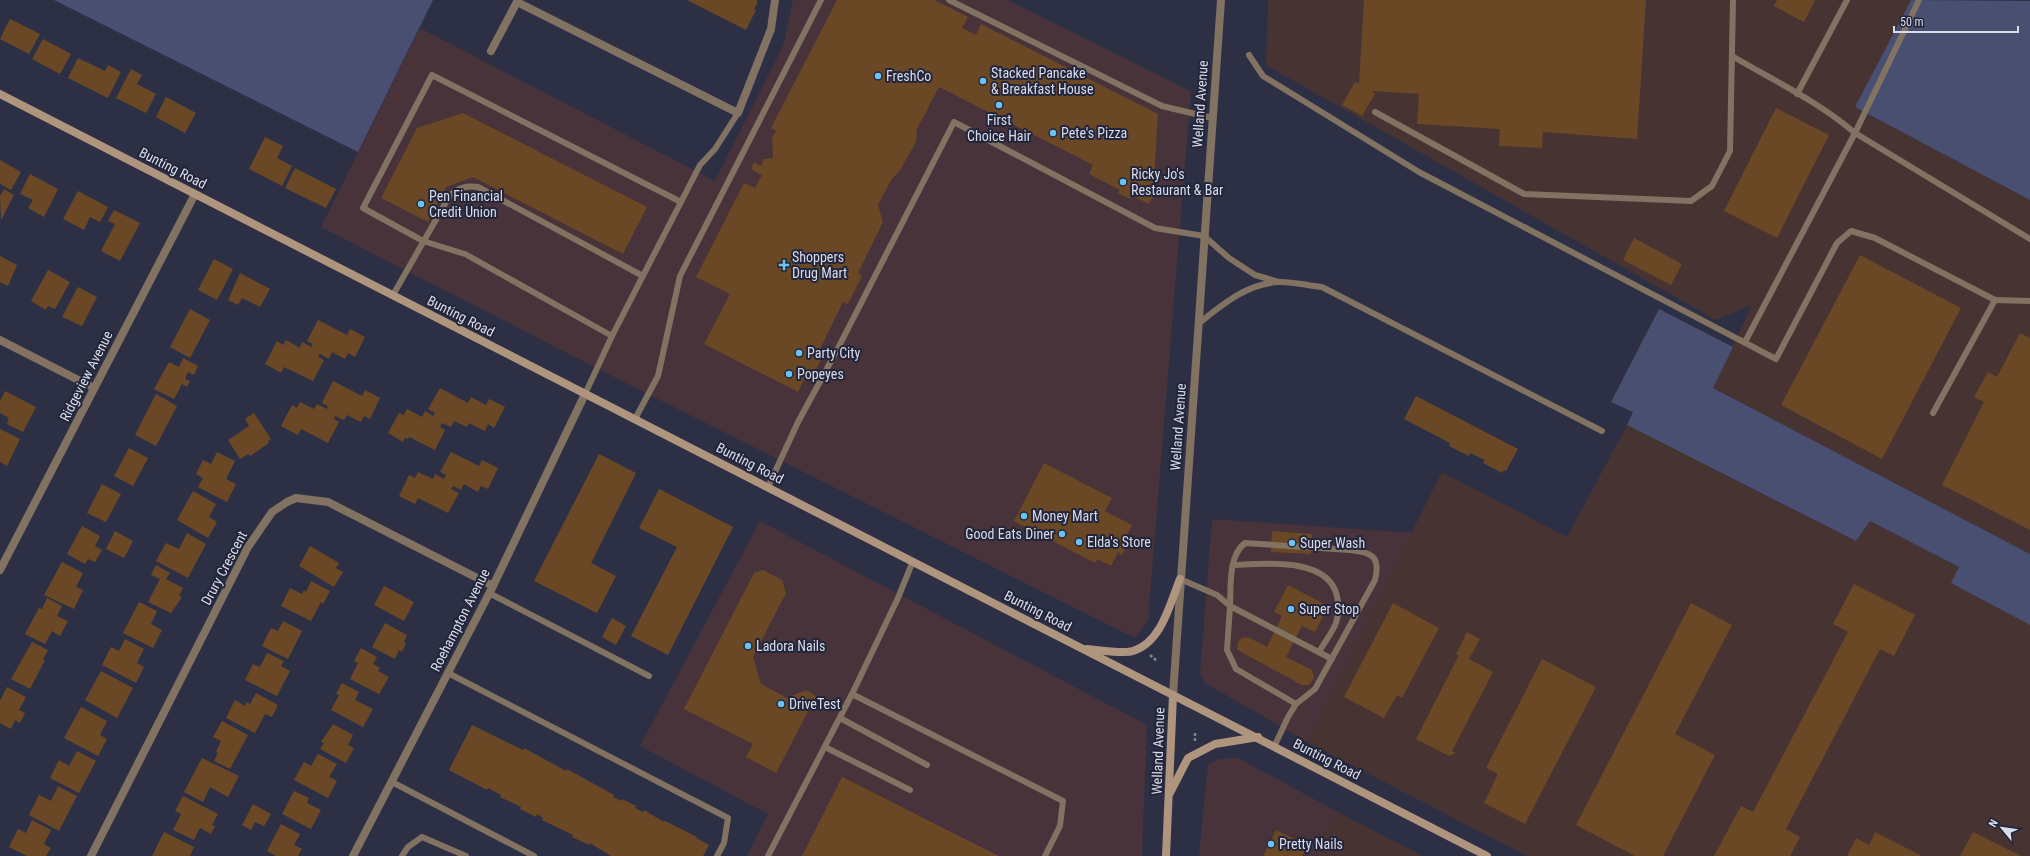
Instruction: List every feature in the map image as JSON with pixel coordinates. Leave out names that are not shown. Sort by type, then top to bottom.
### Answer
[{"type":"main road","name":"Bunting Road","points":[[0,94],[1488,856]]},
{"type":"main road","points":[[1085,649],[1132,651],[1144,645],[1159,630],[1180,579]]},
{"type":"main road","name":"Welland Avenue","points":[[1166,856],[1173,695]]},
{"type":"main road","points":[[1169,796],[1188,758],[1215,744],[1258,737]]},
{"type":"street","points":[[492,51],[517,1],[738,113],[771,29],[775,0]]},
{"type":"street","name":"Welland Avenue","points":[[1173,695],[1220,0]]},
{"type":"street","name":"Ridgeview Avenue","points":[[0,570],[195,194]]},
{"type":"street","points":[[0,340],[94,388]]},
{"type":"street","name":"Roehampton Avenue","points":[[353,856],[491,589],[585,394]]},
{"type":"street","name":"Drury Crescent","points":[[91,856],[248,547],[272,512],[282,505],[296,498],[328,502],[491,589]]},
{"type":"lane","points":[[636,419],[658,376],[680,276],[821,0]]},
{"type":"lane","points":[[950,0],[1162,106],[1212,118]]},
{"type":"lane","points":[[1374,112],[1524,194],[1691,201],[1712,186],[1730,150],[1733,0]]},
{"type":"lane","points":[[1797,94],[1847,0]]},
{"type":"lane","points":[[1745,342],[1855,133],[1919,0]]},
{"type":"lane","points":[[1249,55],[1263,76],[1419,172],[1776,358],[1837,243],[1851,231],[1875,238],[1995,300],[2030,301]]},
{"type":"lane","points":[[1732,56],[1797,94],[1843,123],[1855,133],[2030,239]]},
{"type":"lane","points":[[612,336],[465,254],[423,241],[363,208],[432,75],[681,202]]},
{"type":"lane","points":[[585,394],[612,336],[700,165],[715,149],[738,113]]},
{"type":"lane","points":[[768,487],[798,422],[836,352],[954,122],[1155,228],[1204,236],[1228,258],[1255,275],[1279,282],[1322,287],[1602,431]]},
{"type":"lane","points":[[393,295],[450,195],[460,187],[469,186],[478,187],[643,276]]},
{"type":"lane","points":[[1198,324],[1228,301],[1251,287],[1279,282]]},
{"type":"lane","points":[[1933,413],[1995,300]]},
{"type":"lane","points":[[1274,747],[1288,717],[1296,704],[1315,689],[1375,580],[1378,568],[1375,558],[1365,551],[1245,543],[1238,548],[1233,565],[1227,650],[1236,669],[1296,704]]},
{"type":"lane","points":[[768,856],[852,694],[898,598],[913,561]]},
{"type":"lane","points":[[1233,565],[1288,564],[1316,570],[1335,587],[1339,606],[1336,622],[1319,652]]},
{"type":"lane","points":[[1180,579],[1217,596],[1230,606],[1332,659]]},
{"type":"lane","points":[[491,589],[649,676]]},
{"type":"lane","points":[[448,673],[728,818],[724,843],[717,856]]},
{"type":"lane","points":[[852,694],[1063,801],[1060,826],[1045,856]]},
{"type":"lane","points":[[840,718],[927,765]]},
{"type":"lane","points":[[825,747],[910,790]]},
{"type":"lane","points":[[392,782],[534,856]]},
{"type":"lane","points":[[402,856],[408,847],[422,837],[466,856]]},
{"type":"path","points":[[1150,655],[1157,661]]},
{"type":"path","points":[[1190,737],[1195,740],[1195,733]]},
{"type":"shaded area","points":[[54,0],[433,0],[358,152]]},
{"type":"shaded area","points":[[793,0],[1008,0],[1191,91],[1148,621],[1135,638],[614,377],[321,227],[420,28],[715,181],[784,44]]},
{"type":"shaded area","points":[[1268,0],[1911,0],[1855,107],[2030,200],[2030,554],[1713,388],[1752,305],[1716,320],[1266,65]]},
{"type":"shaded area","points":[[1911,0],[2030,1],[2030,200],[1855,107]]},
{"type":"shaded area","points":[[1659,309],[1733,347],[1713,388],[2030,554],[2030,625],[1951,583],[1959,567],[1870,521],[1856,541],[1627,425],[1633,412],[1611,402]]},
{"type":"shaded area","points":[[1627,425],[1856,541],[1870,521],[1959,567],[1952,583],[2030,625],[2030,856],[1527,856],[1307,742],[1442,472],[1567,537]]},
{"type":"shaded area","points":[[1212,519],[1413,533],[1307,742],[1205,683],[1200,674]]},
{"type":"shaded area","points":[[760,521],[1147,725],[1142,856],[747,856],[768,814],[640,746]]},
{"type":"shaded area","points":[[1238,758],[1336,811],[1314,856],[1199,856],[1208,765],[1218,759]]},
{"type":"shaded area","points":[[1336,811],[1422,856],[1314,856]]},
{"type":"building","points":[[687,0],[756,0],[758,2],[754,9],[756,10],[746,30]]},
{"type":"building","points":[[837,0],[934,0],[968,17],[962,28],[976,35],[981,24],[1158,114],[1153,196],[1149,204],[1131,195],[1130,199],[1118,193],[1120,190],[1089,174],[1093,165],[939,87],[917,129],[916,142],[901,169],[891,180],[878,205],[883,222],[858,273],[862,276],[848,304],[843,302],[818,353],[823,356],[812,377],[807,374],[798,392],[704,344],[730,294],[696,277],[744,183],[755,188],[762,175],[751,169],[754,162],[761,166],[764,159],[773,158],[772,138],[776,131],[771,128]]},
{"type":"building","points":[[1364,0],[1646,0],[1637,139],[1543,132],[1542,148],[1499,146],[1500,129],[1417,124],[1419,94],[1371,91],[1375,94],[1362,116],[1342,105],[1355,82],[1359,84]]},
{"type":"building","points":[[1777,0],[1815,0],[1804,22],[1774,6]]},
{"type":"building","points":[[10,19],[40,34],[29,54],[0,39]]},
{"type":"building","points":[[43,39],[71,54],[60,74],[32,59]]},
{"type":"building","points":[[78,58],[105,71],[108,65],[121,72],[108,98],[68,78]]},
{"type":"building","points":[[131,69],[142,75],[137,84],[156,94],[146,113],[116,98]]},
{"type":"building","points":[[166,97],[196,113],[185,133],[156,117]]},
{"type":"building","points":[[1776,108],[1829,135],[1777,238],[1724,211]]},
{"type":"building","points":[[463,113],[647,207],[623,254],[473,177],[446,187],[428,222],[381,198],[417,128]]},
{"type":"building","points":[[265,137],[283,146],[277,158],[292,166],[282,186],[249,169]]},
{"type":"building","points":[[0,160],[21,172],[11,190],[0,184]]},
{"type":"building","points":[[295,168],[336,189],[326,208],[285,188]]},
{"type":"building","points":[[30,174],[58,189],[44,217],[28,208],[33,200],[20,194]]},
{"type":"building","points":[[4,189],[14,195],[1,220],[0,196]]},
{"type":"building","points":[[78,191],[108,207],[100,222],[90,217],[84,230],[63,219]]},
{"type":"building","points":[[114,210],[140,223],[120,261],[101,251],[115,224],[108,221]]},
{"type":"building","points":[[1634,238],[1682,264],[1671,285],[1623,260]]},
{"type":"building","points":[[1860,255],[1961,308],[1882,459],[1781,405]]},
{"type":"building","points":[[0,256],[17,265],[8,286],[0,282]]},
{"type":"building","points":[[214,259],[233,269],[217,300],[198,290]]},
{"type":"building","points":[[48,270],[70,282],[55,309],[48,306],[46,310],[31,301]]},
{"type":"building","points":[[240,273],[270,289],[260,307],[242,298],[238,305],[228,300]]},
{"type":"building","points":[[78,287],[97,297],[82,326],[62,317]]},
{"type":"building","points":[[190,309],[210,320],[190,358],[170,347]]},
{"type":"building","points":[[318,320],[347,335],[350,329],[365,337],[355,357],[348,353],[345,359],[332,352],[329,359],[320,354],[318,357],[324,360],[313,381],[284,367],[281,373],[265,364],[277,341],[283,345],[286,340],[300,348],[302,342],[311,347],[313,344],[307,341]]},
{"type":"building","points":[[2020,333],[2030,338],[2030,530],[1942,485],[1984,402],[1974,397],[1988,372],[1997,377]]},
{"type":"building","points":[[183,358],[198,366],[194,375],[188,372],[185,379],[190,381],[187,387],[182,384],[174,399],[154,389],[169,362],[179,367]]},
{"type":"building","points":[[333,381],[362,396],[365,390],[380,398],[370,419],[364,416],[361,422],[347,415],[344,420],[335,416],[334,419],[339,422],[328,443],[301,429],[298,435],[281,426],[292,405],[297,408],[300,402],[314,409],[317,404],[327,409],[328,406],[322,403]]},
{"type":"building","points":[[440,388],[468,403],[471,397],[486,405],[489,399],[505,407],[494,428],[488,424],[485,431],[469,423],[467,427],[454,421],[451,427],[442,423],[440,427],[445,430],[435,450],[409,437],[408,439],[405,438],[403,442],[388,433],[399,413],[404,415],[407,409],[422,417],[425,411],[433,416],[435,413],[428,409]]},
{"type":"building","points":[[5,391],[36,407],[23,432],[7,424],[9,418],[0,413],[0,401]]},
{"type":"building","points":[[156,394],[177,406],[156,446],[135,435]]},
{"type":"building","points":[[1416,396],[1518,449],[1506,471],[1504,470],[1502,473],[1483,463],[1485,460],[1470,453],[1469,456],[1449,446],[1450,443],[1404,419]]},
{"type":"building","points":[[254,413],[271,439],[268,441],[269,443],[250,456],[248,454],[240,459],[228,440],[249,426],[245,419]]},
{"type":"building","points":[[0,429],[20,439],[7,466],[0,462]]},
{"type":"building","points":[[129,448],[148,458],[133,486],[114,476]]},
{"type":"building","points":[[217,452],[235,461],[226,479],[236,484],[227,502],[198,487],[203,478],[196,474],[203,460],[211,464]]},
{"type":"building","points":[[451,452],[479,466],[482,460],[498,468],[488,489],[481,486],[478,492],[464,484],[461,490],[453,486],[451,489],[459,493],[448,513],[418,498],[415,504],[399,496],[409,475],[415,478],[418,472],[433,479],[435,474],[444,479],[446,475],[440,472]]},
{"type":"building","points":[[599,454],[636,473],[591,563],[616,576],[597,613],[534,581]]},
{"type":"building","points":[[1044,463],[1112,498],[1105,511],[1132,525],[1125,539],[1129,541],[1122,555],[1118,552],[1111,566],[1097,559],[1095,563],[1014,521]]},
{"type":"building","points":[[102,484],[121,494],[106,522],[87,513]]},
{"type":"building","points":[[659,489],[733,527],[668,655],[631,636],[677,547],[639,528]]},
{"type":"building","points":[[193,491],[216,504],[209,517],[217,522],[208,538],[177,520]]},
{"type":"building","points":[[82,526],[100,536],[95,546],[102,550],[95,562],[88,559],[85,564],[67,554]]},
{"type":"building","points":[[115,531],[133,541],[124,558],[106,549]]},
{"type":"building","name":"Super Wash","points":[[1272,531],[1312,534],[1311,554],[1271,552]]},
{"type":"building","points":[[187,533],[206,544],[188,578],[156,561],[166,543],[179,549]]},
{"type":"building","points":[[310,546],[339,563],[336,568],[343,572],[334,587],[299,566]]},
{"type":"building","points":[[62,562],[83,573],[76,587],[83,590],[74,609],[44,595]]},
{"type":"building","points":[[156,565],[170,573],[166,579],[183,588],[179,596],[182,597],[171,613],[148,602],[160,579],[151,575]]},
{"type":"building","points":[[763,570],[782,580],[786,593],[753,657],[761,684],[787,698],[806,690],[816,696],[776,773],[746,757],[753,744],[684,709],[754,573]]},
{"type":"building","points":[[311,581],[330,591],[323,604],[321,602],[311,621],[281,606],[290,588],[302,594],[304,590],[306,592]]},
{"type":"building","points":[[1854,584],[1915,615],[1894,656],[1880,649],[1786,829],[1800,837],[1790,856],[1714,856],[1741,806],[1753,812],[1848,632],[1833,624]]},
{"type":"building","points":[[1288,585],[1328,606],[1315,632],[1302,626],[1286,657],[1312,670],[1314,678],[1309,685],[1302,685],[1237,649],[1238,642],[1242,638],[1248,637],[1267,647],[1282,616],[1274,612]]},
{"type":"building","points":[[384,586],[414,602],[404,621],[374,605]]},
{"type":"building","points":[[47,598],[62,606],[57,616],[68,621],[60,636],[52,631],[45,644],[25,634],[39,608],[42,609]]},
{"type":"building","points":[[139,602],[157,611],[151,624],[162,630],[153,648],[123,633]]},
{"type":"building","points":[[1393,603],[1439,628],[1402,698],[1397,695],[1384,718],[1344,697]]},
{"type":"building","points":[[1691,603],[1732,625],[1675,734],[1715,755],[1663,856],[1635,856],[1576,825]]},
{"type":"building","points":[[612,618],[626,626],[616,645],[602,637]]},
{"type":"building","points":[[283,621],[302,631],[288,659],[262,646],[271,628],[278,631]]},
{"type":"building","points":[[385,623],[407,635],[404,642],[406,643],[402,652],[399,650],[395,659],[372,647]]},
{"type":"building","points":[[1467,632],[1480,639],[1469,659],[1493,672],[1452,751],[1456,753],[1449,756],[1416,739],[1459,655],[1456,654]]},
{"type":"building","points":[[125,639],[144,649],[137,663],[144,667],[136,683],[102,665],[111,647],[119,651]]},
{"type":"building","points":[[32,642],[48,650],[43,659],[45,660],[30,689],[11,679]]},
{"type":"building","points":[[361,648],[377,657],[373,664],[380,668],[378,671],[389,677],[379,694],[350,679],[358,663],[354,661]]},
{"type":"building","points":[[267,653],[284,661],[281,666],[290,671],[277,696],[245,680],[253,664],[260,667]]},
{"type":"building","points":[[1542,659],[1596,687],[1525,824],[1484,803],[1498,774],[1486,768]]},
{"type":"building","points":[[101,671],[133,688],[117,718],[85,700]]},
{"type":"building","points":[[342,683],[359,692],[355,700],[373,709],[363,727],[331,710],[339,695],[336,694]]},
{"type":"building","points":[[7,687],[26,697],[19,710],[25,713],[20,723],[15,720],[11,729],[0,723],[0,701]]},
{"type":"building","points":[[256,693],[278,705],[272,717],[265,714],[255,733],[226,718],[235,700],[245,706],[247,702],[250,704]]},
{"type":"building","points":[[81,707],[107,721],[100,735],[107,739],[98,756],[64,738]]},
{"type":"building","points":[[222,721],[248,735],[230,769],[214,761],[221,741],[213,737]]},
{"type":"building","points":[[333,724],[353,735],[348,745],[354,748],[346,763],[320,749],[324,743],[321,742]]},
{"type":"building","points":[[472,725],[523,750],[524,748],[566,771],[567,769],[614,795],[613,797],[622,801],[622,799],[636,806],[635,808],[643,812],[644,810],[664,822],[665,821],[697,837],[696,838],[709,845],[703,856],[611,856],[590,843],[589,845],[572,837],[573,835],[542,820],[543,818],[537,814],[536,817],[520,809],[521,807],[500,797],[501,795],[488,788],[487,790],[449,770]]},
{"type":"building","points":[[77,751],[96,761],[79,793],[50,778],[59,760],[69,766]]},
{"type":"building","points":[[318,754],[337,764],[329,777],[337,781],[328,798],[294,780],[304,762],[311,766]]},
{"type":"building","points":[[202,758],[239,776],[228,797],[210,787],[203,802],[184,792]]},
{"type":"building","points":[[842,777],[999,856],[802,856]]},
{"type":"building","points":[[58,786],[77,796],[59,831],[29,815],[39,795],[51,801]]},
{"type":"building","points":[[294,791],[309,798],[307,803],[321,810],[311,829],[282,814]]},
{"type":"building","points":[[183,796],[218,814],[212,825],[215,826],[211,834],[200,828],[194,840],[173,830],[181,814],[175,811]]},
{"type":"building","points":[[253,804],[271,814],[264,826],[255,822],[251,830],[242,825]]},
{"type":"building","points":[[32,820],[51,830],[44,844],[51,848],[46,856],[27,856],[9,847],[18,829],[26,833]]},
{"type":"building","points":[[281,824],[300,834],[294,845],[302,849],[298,856],[276,856],[267,851]]},
{"type":"building","points":[[1276,830],[1307,845],[1302,856],[1263,856]]},
{"type":"building","points":[[164,832],[194,847],[190,856],[152,856]]},
{"type":"building","points":[[1875,832],[1922,856],[1847,856],[1856,838],[1869,845]]},
{"type":"building","points":[[1973,832],[2021,856],[1960,856]]},
{"type":"place","name":"FreshCo","points":[[878,76]]},
{"type":"place","name":"Stacked Pancake & Breakfast House","points":[[983,81]]},
{"type":"place","name":"First Choice Hair","points":[[999,105]]},
{"type":"place","name":"Pete's Pizza","points":[[1053,133]]},
{"type":"place","name":"Ricky Jo's Restaurant & Bar","points":[[1123,182]]},
{"type":"place","name":"Pen Financial Credit Union","points":[[421,204]]},
{"type":"place","name":"Shoppers Drug Mart","points":[[784,265]]},
{"type":"place","name":"Party City","points":[[799,353]]},
{"type":"place","name":"Popeyes","points":[[789,374]]},
{"type":"place","name":"Money Mart","points":[[1024,516]]},
{"type":"place","name":"Good Eats Diner","points":[[1062,534]]},
{"type":"place","name":"Elda's Store","points":[[1079,542]]},
{"type":"place","name":"Super Wash","points":[[1292,543]]},
{"type":"place","name":"Super Stop","points":[[1291,609]]},
{"type":"place","name":"Ladora Nails","points":[[748,646]]},
{"type":"place","name":"DriveTest","points":[[781,704]]},
{"type":"place","name":"Pretty Nails","points":[[1271,844]]}]
